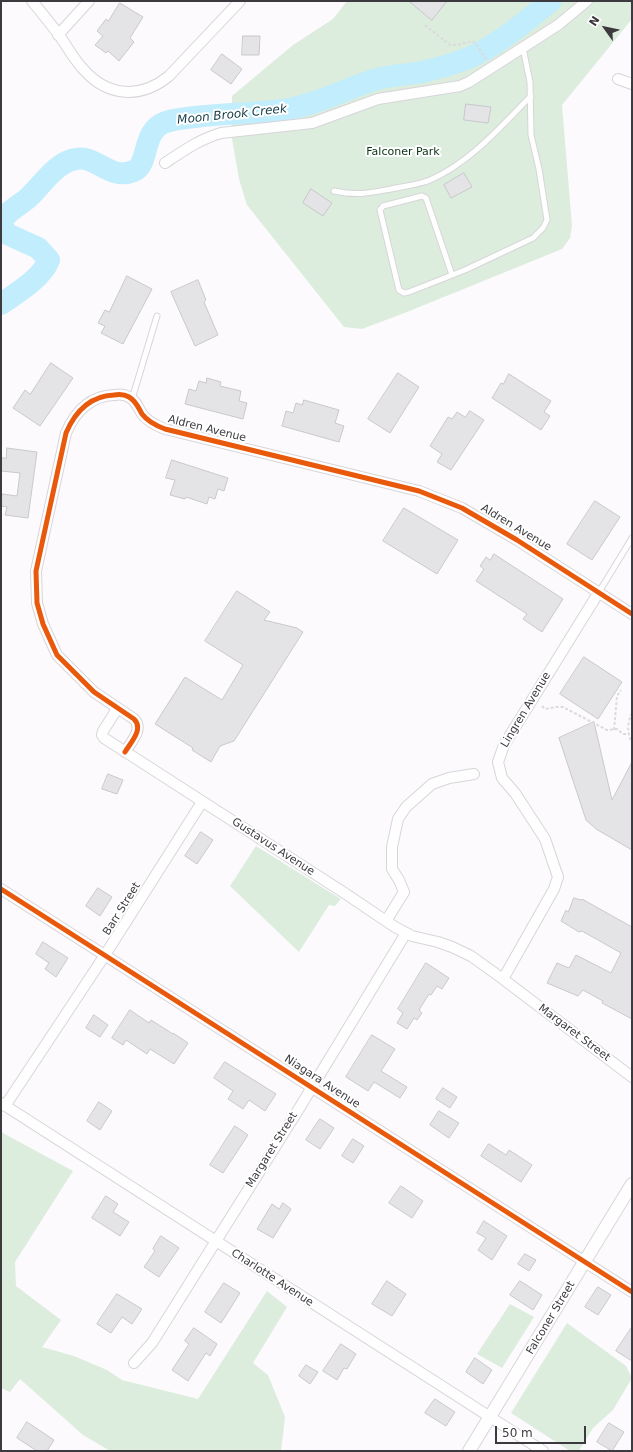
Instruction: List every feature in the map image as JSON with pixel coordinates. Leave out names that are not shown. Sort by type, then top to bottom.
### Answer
[{"type":"street","points":[[32,1],[83,70],[107,88],[121,92],[135,92],[148,89],[159,84],[194,50],[240,1]]},
{"type":"street","points":[[58,35],[89,1]]},
{"type":"street","points":[[166,163],[180,152],[208,137],[221,133],[312,123],[378,99],[460,86],[469,82],[558,25],[587,1]]},
{"type":"street","points":[[618,79],[632,84]]},
{"type":"street","points":[[125,752],[136,734],[138,726],[134,719],[117,709],[94,692],[57,655],[37,603],[36,571],[66,433],[71,422],[86,404],[98,397],[123,394],[132,399]]},
{"type":"street","name":"Aldren Avenue","points":[[132,399],[148,420],[166,430],[419,491],[462,508],[517,540],[632,614]]},
{"type":"street","name":"Lingren Avenue","points":[[503,979],[554,889],[558,877],[545,839],[516,793],[502,778],[498,762],[504,745],[599,592]]},
{"type":"street","name":"Gustavus Avenue","points":[[117,709],[103,731],[102,735],[104,738],[406,933],[452,947],[477,960]]},
{"type":"street","points":[[386,921],[404,892],[392,869],[392,846],[398,819],[406,807],[432,784],[449,778],[474,774]]},
{"type":"street","name":"Barr Street","points":[[3,1105],[105,955],[202,802]]},
{"type":"street","name":"Niagara Avenue","points":[[1,889],[632,1292]]},
{"type":"street","name":"Margaret Street","points":[[134,1363],[152,1343],[406,933]]},
{"type":"street","name":"Margaret Street","points":[[477,960],[632,1077]]},
{"type":"street","name":"Charlotte Avenue","points":[[3,1105],[543,1451]]},
{"type":"street","name":"Falconer Street","points":[[469,1451],[632,1184]]},
{"type":"lane","points":[[452,275],[426,198],[422,196],[383,206],[380,210],[399,290],[404,293],[452,275],[533,238],[543,228],[548,220],[531,135],[530,82],[523,48]]},
{"type":"lane","points":[[334,192],[349,195],[371,194],[429,181],[468,158],[530,96]]},
{"type":"lane","points":[[132,399],[157,316]]},
{"type":"lane","points":[[599,592],[632,538]]},
{"type":"path","points":[[425,25],[450,45],[457,45],[472,41],[483,55]]},
{"type":"path","points":[[614,730],[617,696],[621,690]]},
{"type":"path","points":[[541,703],[545,709],[563,707],[606,730],[617,730],[623,734],[629,734]]},
{"type":"path","points":[[632,713],[628,727],[632,743]]},
{"type":"green space","name":"Falconer Park","points":[[347,1],[632,1],[632,19],[562,105],[572,226],[570,238],[562,249],[362,329],[344,327],[247,205],[239,179],[232,139],[232,96],[293,45],[333,19]]},
{"type":"green space","points":[[256,846],[341,899],[335,906],[329,905],[299,952],[230,886]]},
{"type":"green space","points":[[1,1132],[73,1171],[15,1262],[16,1286],[61,1320],[42,1347],[74,1356],[107,1370],[122,1380],[198,1399],[267,1291],[287,1307],[253,1363],[268,1375],[285,1417],[281,1451],[110,1451],[83,1435],[20,1379],[10,1392],[1,1388]]},
{"type":"green space","points":[[510,1304],[534,1317],[502,1368],[477,1354]]},
{"type":"green space","points":[[567,1323],[626,1366],[632,1378],[613,1410],[593,1428],[579,1451],[570,1451],[511,1413]]},
{"type":"building","points":[[409,1],[447,1],[432,20]]},
{"type":"building","points":[[120,3],[143,17],[130,38],[134,42],[119,61],[108,51],[106,53],[95,45],[103,36],[97,31],[106,19],[108,21]]},
{"type":"building","points":[[243,36],[260,36],[259,55],[242,55]]},
{"type":"building","points":[[222,54],[242,69],[231,84],[211,70]]},
{"type":"building","points":[[466,104],[491,107],[488,123],[464,120]]},
{"type":"building","points":[[464,173],[472,187],[451,198],[444,185]]},
{"type":"building","points":[[311,189],[332,203],[323,216],[303,203]]},
{"type":"building","points":[[127,276],[152,289],[123,344],[101,333],[105,326],[98,323],[105,310],[109,312]]},
{"type":"building","points":[[198,280],[206,300],[204,302],[218,335],[195,346],[171,292]]},
{"type":"building","points":[[51,363],[73,378],[40,426],[13,408],[25,390],[30,394]]},
{"type":"building","points":[[398,373],[419,387],[390,433],[368,419]]},
{"type":"building","points":[[509,374],[551,401],[544,412],[550,416],[541,430],[492,398],[501,383],[503,384]]},
{"type":"building","points":[[207,378],[221,382],[220,386],[241,391],[239,401],[247,403],[243,419],[185,404],[189,389],[196,391],[199,381],[206,383]]},
{"type":"building","points":[[304,400],[339,410],[335,423],[344,426],[339,442],[282,426],[286,411],[293,413],[296,403],[302,405]]},
{"type":"building","points":[[470,411],[484,420],[451,470],[437,462],[442,454],[430,446],[448,417],[452,419],[457,412],[465,417]]},
{"type":"building","points":[[7,448],[37,452],[28,518],[5,515],[7,507],[1,506],[2,494],[17,496],[20,473],[1,471],[1,458],[6,458]]},
{"type":"building","points":[[172,460],[228,478],[224,491],[218,489],[215,499],[209,497],[207,504],[186,497],[185,499],[170,495],[175,480],[166,478]]},
{"type":"building","points":[[595,501],[620,517],[592,560],[567,544]]},
{"type":"building","points":[[404,508],[458,540],[437,574],[383,541]]},
{"type":"building","points":[[494,554],[563,599],[542,632],[523,619],[527,614],[476,581],[484,569],[480,566],[486,557],[490,560]]},
{"type":"building","points":[[237,591],[270,612],[264,620],[297,628],[303,632],[234,741],[220,746],[211,762],[192,750],[193,748],[155,724],[185,677],[222,700],[243,665],[205,641]]},
{"type":"building","points":[[584,657],[622,682],[598,719],[560,694]]},
{"type":"building","points":[[594,722],[612,800],[632,762],[632,850],[596,829],[586,820],[559,738]]},
{"type":"building","points":[[108,774],[123,780],[117,794],[102,789]]},
{"type":"building","points":[[201,832],[213,840],[197,864],[185,856]]},
{"type":"building","points":[[98,888],[112,897],[100,916],[86,906]]},
{"type":"building","points":[[574,898],[582,899],[632,927],[632,1019],[602,1003],[603,1001],[583,990],[578,996],[547,983],[557,963],[569,968],[576,955],[611,973],[621,953],[582,931],[579,932],[561,921],[566,910],[568,912]]},
{"type":"building","points":[[43,942],[68,958],[56,977],[45,969],[49,963],[36,954]]},
{"type":"building","points":[[426,963],[449,978],[442,989],[437,986],[431,995],[429,994],[419,1010],[422,1013],[417,1020],[414,1018],[407,1029],[397,1023],[403,1013],[398,1009]]},
{"type":"building","points":[[130,1010],[149,1023],[151,1020],[188,1043],[174,1064],[150,1049],[147,1054],[126,1040],[123,1045],[112,1038]]},
{"type":"building","points":[[94,1015],[108,1025],[100,1037],[86,1028]]},
{"type":"building","points":[[372,1035],[395,1049],[381,1071],[407,1087],[400,1098],[374,1082],[368,1091],[346,1077]]},
{"type":"building","points":[[225,1062],[276,1094],[265,1111],[249,1100],[243,1109],[228,1099],[233,1091],[214,1078]]},
{"type":"building","points":[[443,1088],[457,1097],[450,1108],[436,1099]]},
{"type":"building","points":[[99,1102],[112,1111],[100,1130],[87,1121]]},
{"type":"building","points":[[439,1111],[459,1123],[449,1138],[430,1125]]},
{"type":"building","points":[[320,1119],[334,1128],[320,1149],[306,1140]]},
{"type":"building","points":[[235,1126],[248,1135],[223,1173],[210,1165]]},
{"type":"building","points":[[353,1139],[364,1146],[353,1163],[342,1156]]},
{"type":"building","points":[[489,1144],[506,1155],[509,1150],[532,1165],[521,1182],[481,1156]]},
{"type":"building","points":[[401,1186],[423,1201],[412,1218],[389,1203]]},
{"type":"building","points":[[106,1196],[118,1204],[113,1212],[129,1222],[120,1236],[92,1218]]},
{"type":"building","points":[[283,1203],[291,1209],[273,1238],[257,1229],[272,1204],[279,1209]]},
{"type":"building","points":[[484,1221],[507,1236],[492,1260],[478,1250],[486,1238],[477,1233]]},
{"type":"building","points":[[161,1236],[179,1248],[159,1277],[144,1267],[155,1251],[153,1249]]},
{"type":"building","points":[[525,1254],[536,1260],[529,1271],[518,1264]]},
{"type":"building","points":[[387,1281],[406,1294],[392,1316],[372,1304]]},
{"type":"building","points":[[520,1281],[542,1295],[533,1310],[510,1295]]},
{"type":"building","points":[[224,1283],[240,1293],[221,1323],[205,1312]]},
{"type":"building","points":[[598,1287],[611,1295],[598,1315],[585,1307]]},
{"type":"building","points":[[117,1294],[142,1309],[132,1324],[122,1317],[111,1333],[97,1324]]},
{"type":"building","points":[[632,1327],[632,1361],[616,1351]]},
{"type":"building","points":[[194,1328],[217,1344],[210,1356],[206,1353],[188,1381],[172,1370],[189,1344],[185,1341]]},
{"type":"building","points":[[341,1344],[356,1354],[347,1369],[344,1368],[337,1380],[323,1371]]},
{"type":"building","points":[[475,1358],[492,1370],[483,1384],[466,1372]]},
{"type":"building","points":[[306,1365],[318,1372],[310,1384],[299,1376]]},
{"type":"building","points":[[435,1399],[455,1412],[446,1426],[425,1413]]},
{"type":"building","points":[[27,1422],[54,1440],[47,1451],[37,1451],[17,1438]]},
{"type":"building","points":[[609,1423],[624,1432],[612,1451],[597,1442]]},
{"type":"waterway","name":"Moon Brook Creek","points":[[1,304],[35,279],[46,267],[49,260],[38,248],[5,233],[3,220],[9,212],[29,197],[50,174],[62,164],[76,159],[83,159],[117,173],[134,171],[142,162],[149,139],[153,132],[158,126],[166,122],[180,119],[265,112],[299,107],[380,78],[422,72],[449,65],[475,55],[495,43],[551,1]]},
{"type":"cycle path","points":[[125,752],[136,736],[138,727],[137,723],[134,719],[94,692],[57,655],[43,624],[37,603],[36,571],[66,433],[74,418],[84,406],[98,398],[105,396],[120,394],[129,397],[135,402],[142,414],[147,419],[165,429],[419,491],[462,508],[517,540],[632,614]]},
{"type":"cycle path","points":[[1,889],[632,1292]]}]
